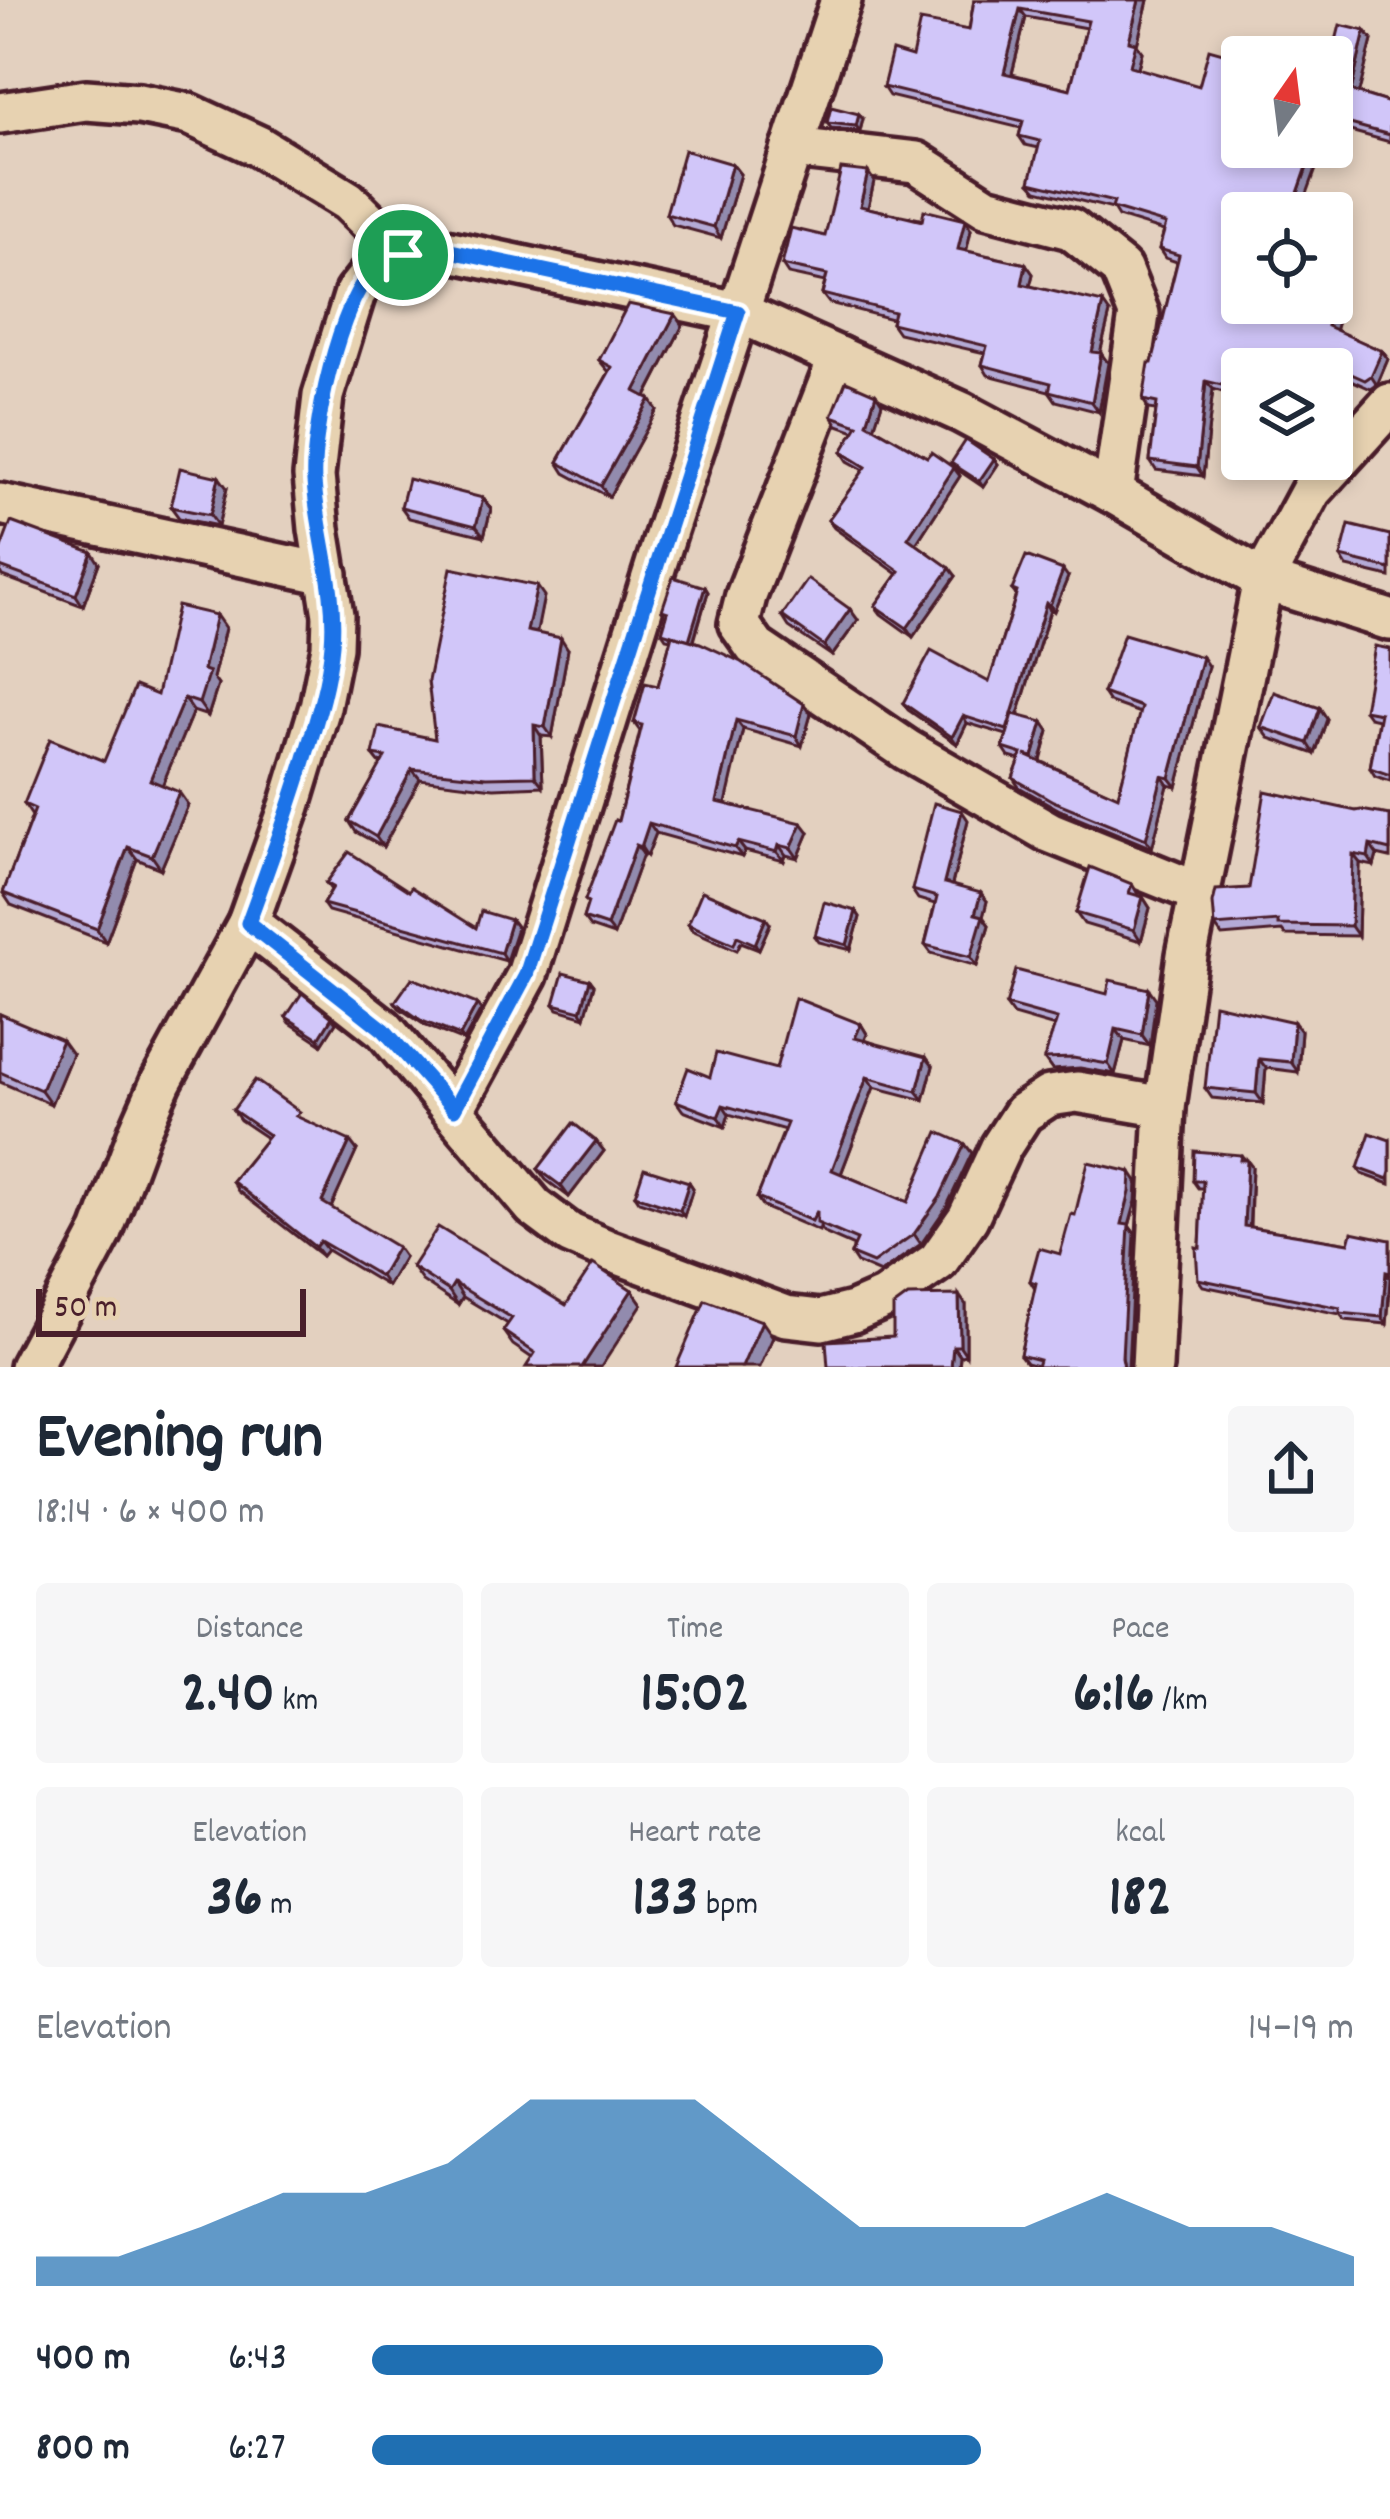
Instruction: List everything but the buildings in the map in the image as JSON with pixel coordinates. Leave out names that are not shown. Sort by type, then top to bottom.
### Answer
[{"type":"street","points":[[454,1109],[526,975],[841,0]]},
{"type":"street","points":[[0,113],[86,100],[189,114],[258,146],[348,202],[403,255]]},
{"type":"street","points":[[792,148],[916,162],[986,208],[1071,229],[1120,269],[1139,314],[1113,493]]},
{"type":"street","points":[[30,1367],[102,1232],[161,1082],[248,923],[290,806],[320,707],[332,647],[333,615],[314,476],[322,396],[355,293],[378,265],[403,255],[446,250],[738,312],[962,412],[1263,580],[1390,620]]},
{"type":"street","points":[[839,357],[739,624],[756,648],[907,750],[1049,832],[1201,893]]},
{"type":"street","points":[[1152,1367],[1165,1108],[1187,955],[1263,580],[1311,491],[1390,404]]},
{"type":"street","points":[[0,504],[327,574]]},
{"type":"street","points":[[248,923],[384,1030],[534,1207],[570,1234],[787,1316],[820,1320],[853,1312],[886,1298],[938,1261],[968,1218],[1023,1114],[1048,1096],[1077,1092],[1165,1108]]},
{"type":"route","points":[[446,250],[738,312],[526,975],[454,1109],[384,1030],[248,923],[290,806],[320,707],[332,647],[333,615],[314,476],[322,396],[355,293],[378,265],[403,255],[446,250]]}]
